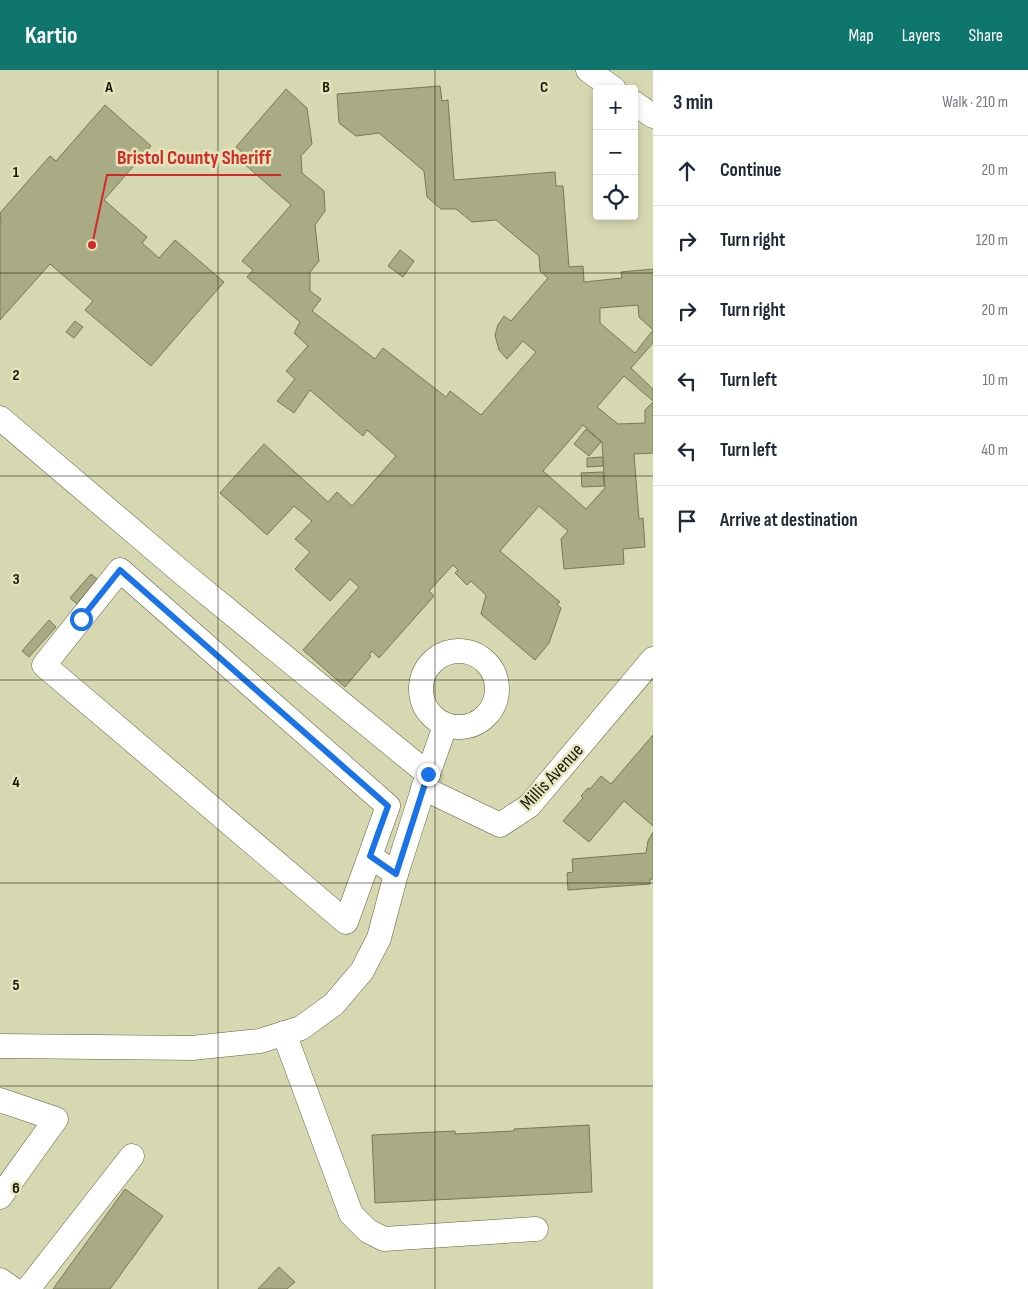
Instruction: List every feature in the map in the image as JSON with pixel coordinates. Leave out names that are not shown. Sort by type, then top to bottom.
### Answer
[{"type":"street","points":[[588,70],[609,85]]},
{"type":"street","points":[[638,106],[653,116]]},
{"type":"street","points":[[0,418],[426,781]]},
{"type":"street","points":[[120,570],[388,806],[370,856],[346,922],[44,665],[120,570]]},
{"type":"street","name":"Millis Avenue","points":[[426,781],[500,824],[528,806],[653,659]]},
{"type":"street","points":[[0,1046],[192,1048],[260,1041],[301,1028],[334,1004],[362,971],[379,938],[396,874],[445,726]]},
{"type":"street","points":[[370,856],[396,874]]},
{"type":"street","points":[[284,1033],[351,1214],[368,1231],[384,1239],[536,1229]]},
{"type":"street","points":[[0,1197],[56,1119],[2,1105]]},
{"type":"street","points":[[28,1289],[132,1156]]},
{"type":"street","points":[[0,1280],[13,1289]]},
{"type":"building","points":[[440,86],[442,101],[448,100],[454,180],[555,172],[556,186],[563,186],[569,267],[583,266],[584,282],[622,278],[621,272],[653,269],[653,330],[653,343],[631,368],[653,389],[653,401],[624,376],[597,407],[618,424],[645,423],[645,410],[653,402],[653,453],[634,454],[639,519],[643,518],[645,547],[623,549],[624,564],[564,569],[561,539],[568,531],[539,506],[500,551],[560,602],[557,604],[561,608],[549,643],[535,660],[481,614],[486,595],[471,581],[467,585],[455,573],[458,570],[453,565],[429,591],[434,596],[379,658],[372,651],[369,655],[371,656],[345,687],[303,650],[359,587],[350,579],[330,601],[295,569],[310,552],[295,539],[312,521],[294,506],[267,535],[220,493],[264,444],[328,502],[337,492],[352,506],[396,456],[367,430],[363,436],[310,390],[294,413],[277,401],[295,379],[286,371],[308,346],[294,333],[300,322],[247,277],[253,270],[242,261],[291,205],[242,162],[247,156],[236,147],[286,89],[307,108],[312,144],[301,156],[302,173],[324,191],[325,211],[315,225],[319,261],[310,272],[310,291],[321,299],[312,311],[375,359],[383,348],[446,397],[450,391],[481,415],[536,352],[523,341],[507,359],[499,350],[495,335],[498,325],[504,316],[511,321],[548,278],[540,271],[539,256],[496,220],[472,222],[456,209],[441,209],[427,197],[424,171],[379,133],[356,136],[339,123],[337,94]],"holes":[[[638,305],[639,317],[653,330],[635,353],[600,323],[600,308]],[[583,425],[602,442],[605,488],[586,509],[543,471]]]},
{"type":"building","points":[[105,105],[151,146],[104,200],[147,237],[142,243],[159,258],[175,240],[224,282],[151,366],[85,310],[93,301],[50,264],[0,320],[0,213],[50,156],[56,161]]},
{"type":"building","points":[[400,250],[414,261],[403,277],[388,266]]},
{"type":"building","points":[[75,321],[83,327],[74,338],[66,332]]},
{"type":"building","points":[[586,429],[601,442],[589,456],[574,444]]},
{"type":"building","points":[[603,457],[603,466],[587,467],[587,458]]},
{"type":"building","points":[[603,472],[604,486],[582,487],[581,473]]},
{"type":"building","points":[[91,574],[97,579],[77,604],[70,598]]},
{"type":"building","points":[[49,620],[56,627],[29,657],[22,651]]},
{"type":"building","points":[[653,735],[653,826],[624,801],[589,842],[563,821],[583,798],[581,796],[588,788],[590,789],[601,776],[611,784]]},
{"type":"building","points":[[653,832],[653,879],[650,879],[650,884],[568,890],[567,873],[573,872],[572,859],[646,853],[648,841]]},
{"type":"building","points":[[589,1125],[592,1192],[375,1203],[372,1135],[455,1131],[455,1134]]},
{"type":"building","points":[[125,1189],[163,1216],[110,1289],[53,1289]]},
{"type":"building","points":[[279,1267],[295,1282],[287,1289],[258,1289]]},
{"type":"place","name":"Bristol County Sheriff","points":[[92,245]]},
{"type":"route","points":[[81,619],[120,570],[388,806],[370,856],[396,874],[428,774]]}]
